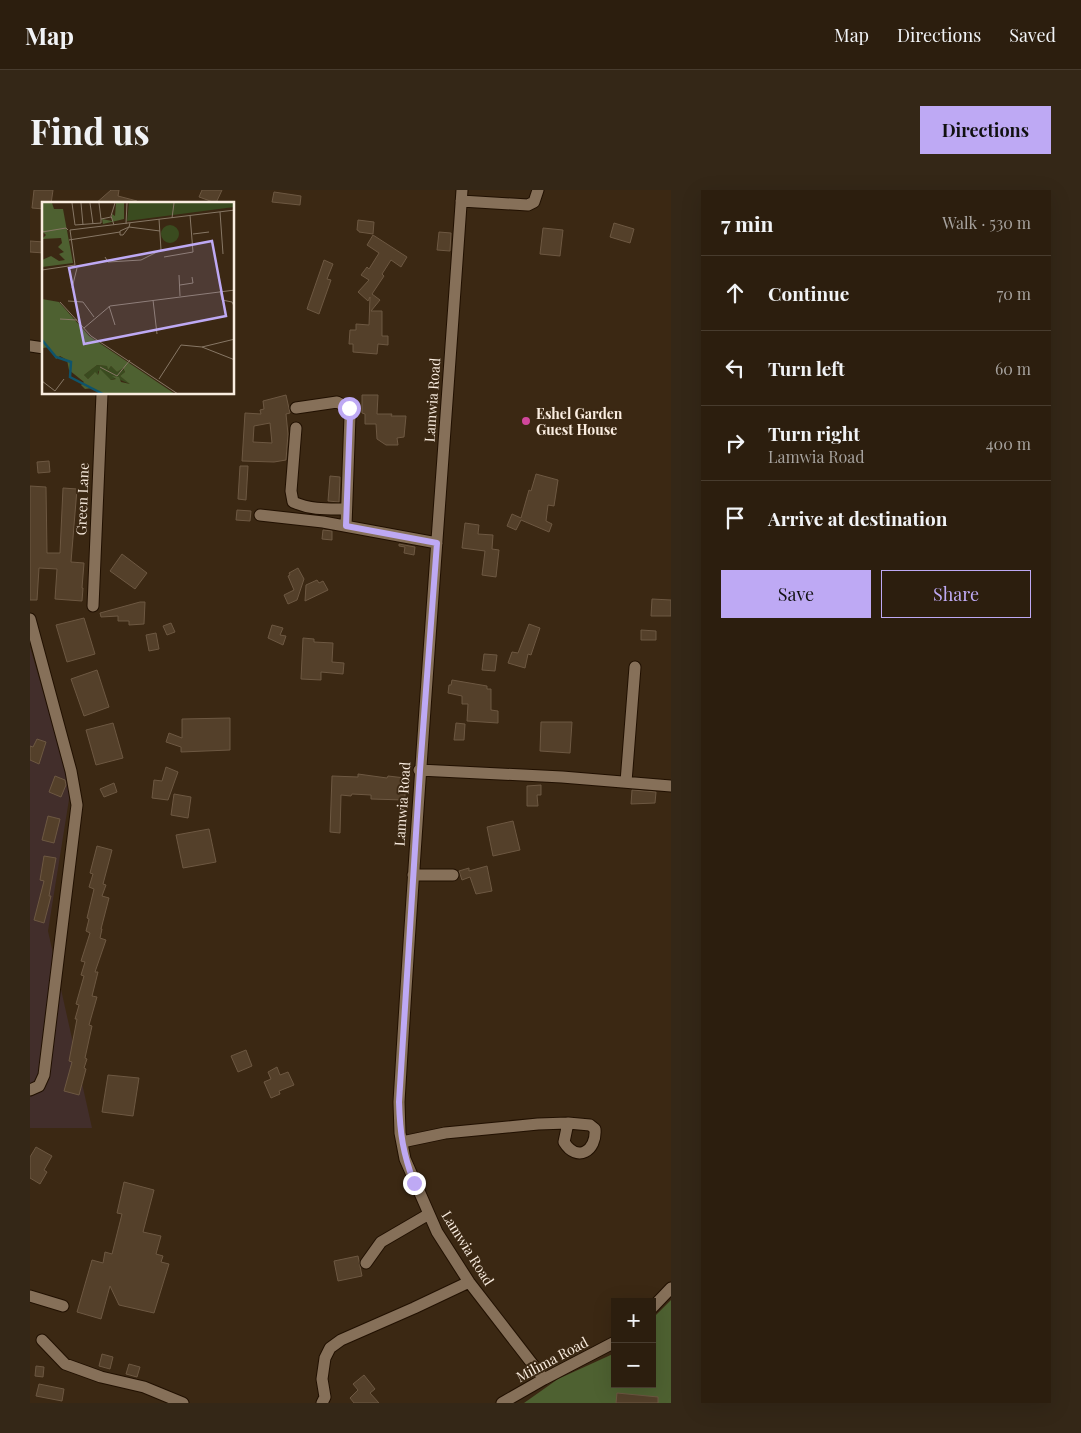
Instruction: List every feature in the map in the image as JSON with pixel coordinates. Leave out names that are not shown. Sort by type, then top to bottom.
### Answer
[{"type":"street","points":[[462,195],[528,205],[534,202],[538,190]]},
{"type":"street","name":"Lamwia Road","points":[[462,195],[420,770],[399,1102],[405,1159],[437,1232],[470,1282],[544,1379]]},
{"type":"street","name":"Green Lane","points":[[93,606],[102,395]]},
{"type":"street","points":[[296,408],[337,402],[349,408],[346,526]]},
{"type":"street","points":[[296,428],[293,502],[303,507],[316,509],[346,510]]},
{"type":"street","points":[[260,515],[346,526],[437,543]]},
{"type":"street","points":[[30,618],[71,771],[77,805],[44,1075],[39,1086],[30,1090]]},
{"type":"street","points":[[626,782],[635,667]]},
{"type":"street","points":[[420,770],[671,786]]},
{"type":"street","points":[[413,874],[453,875]]},
{"type":"street","points":[[402,1142],[445,1134],[538,1124],[568,1123]]},
{"type":"street","points":[[366,1263],[381,1242],[429,1214]]},
{"type":"street","points":[[322,1403],[324,1397],[322,1379],[330,1348],[341,1340],[470,1282]]},
{"type":"street","points":[[656,1304],[671,1288]]},
{"type":"street","points":[[30,1296],[63,1306]]},
{"type":"street","points":[[42,1340],[65,1364],[144,1388],[182,1403]]},
{"type":"street","name":"Milima Road","points":[[502,1403],[613,1343]]},
{"type":"shaded area","points":[[30,647],[71,787],[48,931],[92,1128],[30,1128]]},
{"type":"green space","points":[[671,1300],[671,1403],[524,1403],[558,1379],[611,1355],[611,1388],[656,1388],[656,1315]]},
{"type":"building","points":[[34,190],[53,190],[51,202],[42,202],[42,209],[32,208]]},
{"type":"building","points":[[111,190],[119,190],[118,196],[137,201],[137,202],[97,202]]},
{"type":"building","points":[[202,190],[222,190],[216,202],[199,197]]},
{"type":"building","points":[[274,192],[301,196],[300,205],[272,202]]},
{"type":"building","points":[[358,220],[374,222],[373,234],[359,232],[357,230]]},
{"type":"building","points":[[614,223],[634,229],[630,243],[610,237]]},
{"type":"building","points":[[543,228],[563,230],[560,256],[540,254]]},
{"type":"building","points":[[439,232],[451,233],[450,251],[437,250]]},
{"type":"building","points":[[373,235],[407,257],[401,267],[391,260],[382,274],[384,276],[372,294],[380,300],[371,311],[382,311],[382,336],[388,336],[388,345],[378,344],[377,354],[353,352],[353,344],[349,344],[350,330],[356,330],[356,324],[369,325],[370,297],[368,301],[358,292],[369,280],[361,275],[367,267],[369,269],[379,253],[367,245]]},
{"type":"building","points":[[30,241],[42,242],[42,253],[30,252]]},
{"type":"building","points":[[324,260],[333,264],[327,279],[331,280],[319,314],[307,309]]},
{"type":"building","points":[[286,395],[290,413],[286,414],[288,434],[286,460],[274,462],[242,461],[245,413],[261,414],[260,410],[264,409],[263,401]],"holes":[[[270,423],[272,443],[253,442],[254,426]]]},
{"type":"building","points":[[362,395],[378,395],[377,414],[406,416],[404,437],[397,438],[398,445],[386,445],[377,439],[376,424],[365,424],[365,414],[362,413]]},
{"type":"building","points":[[49,461],[50,472],[38,473],[37,462]]},
{"type":"building","points":[[240,466],[248,466],[246,500],[238,499]]},
{"type":"building","points":[[536,474],[558,480],[554,506],[548,505],[546,521],[552,524],[549,532],[521,520],[516,530],[507,526],[512,514],[521,518]]},
{"type":"building","points":[[330,476],[340,477],[339,502],[328,501]]},
{"type":"building","points":[[30,486],[46,487],[47,553],[60,553],[63,488],[77,489],[71,562],[84,563],[82,601],[55,599],[57,569],[39,568],[37,600],[30,600]]},
{"type":"building","points":[[237,510],[251,511],[250,521],[236,520]]},
{"type":"building","points":[[465,523],[479,525],[478,534],[493,535],[492,549],[499,550],[496,577],[482,575],[485,551],[462,548]]},
{"type":"building","points":[[323,530],[332,531],[332,540],[322,539]]},
{"type":"building","points":[[399,544],[415,547],[414,555],[404,553],[405,547],[399,546]]},
{"type":"building","points":[[122,554],[147,573],[135,589],[110,571]]},
{"type":"building","points":[[298,568],[304,579],[297,600],[288,604],[284,595],[294,590],[288,576],[290,575],[289,573]]},
{"type":"building","points":[[317,580],[319,583],[323,581],[328,590],[305,601],[306,585]]},
{"type":"building","points":[[652,599],[671,600],[671,616],[651,616]]},
{"type":"building","points":[[145,602],[144,624],[129,625],[129,621],[118,621],[118,616],[101,617],[100,613]]},
{"type":"building","points":[[84,618],[95,654],[67,662],[56,625]]},
{"type":"building","points":[[171,623],[175,632],[167,635],[163,626]]},
{"type":"building","points":[[529,624],[540,628],[531,655],[528,654],[525,668],[508,663],[512,652],[518,653]]},
{"type":"building","points":[[272,625],[283,628],[280,635],[286,636],[283,645],[268,638]]},
{"type":"building","points":[[641,630],[656,631],[656,640],[641,640]]},
{"type":"building","points":[[156,633],[159,649],[149,651],[146,635]]},
{"type":"building","points":[[303,638],[314,639],[314,642],[333,643],[332,662],[344,663],[343,674],[321,672],[321,680],[301,679]]},
{"type":"building","points":[[484,654],[497,655],[495,671],[482,670]]},
{"type":"building","points":[[97,670],[109,707],[84,716],[71,679]]},
{"type":"building","points":[[452,680],[487,686],[487,689],[491,689],[491,710],[498,711],[498,723],[467,721],[468,704],[462,704],[462,696],[448,693]]},
{"type":"building","points":[[230,718],[230,750],[181,752],[181,747],[166,742],[169,733],[182,738],[182,719]]},
{"type":"building","points":[[541,722],[572,722],[570,753],[540,751]]},
{"type":"building","points":[[113,723],[123,758],[96,765],[86,730]]},
{"type":"building","points":[[456,723],[465,724],[464,740],[454,740]]},
{"type":"building","points":[[37,739],[46,742],[39,764],[30,760],[30,746],[33,747]]},
{"type":"building","points":[[166,767],[178,772],[168,800],[152,798],[154,780],[162,781]]},
{"type":"building","points":[[358,774],[387,778],[388,776],[405,778],[405,800],[371,799],[371,795],[341,795],[340,833],[330,832],[332,776],[358,777]]},
{"type":"building","points":[[55,776],[65,780],[66,785],[61,797],[49,792]]},
{"type":"building","points":[[114,783],[117,792],[104,797],[100,789]]},
{"type":"building","points":[[541,785],[541,795],[537,795],[538,806],[527,806],[527,786]]},
{"type":"building","points":[[632,790],[656,792],[655,803],[631,804]]},
{"type":"building","points":[[174,794],[191,797],[188,818],[171,815]]},
{"type":"building","points":[[48,816],[60,819],[54,843],[42,840]]},
{"type":"building","points":[[513,821],[520,850],[493,856],[487,827]]},
{"type":"building","points":[[209,829],[216,862],[183,868],[176,835]]},
{"type":"building","points":[[97,846],[112,850],[103,884],[106,885],[102,896],[109,898],[100,938],[106,940],[95,972],[98,972],[92,996],[97,997],[89,1025],[92,1026],[85,1058],[87,1059],[84,1068],[86,1069],[79,1095],[64,1091],[72,1062],[69,1061],[79,1005],[76,1004],[84,976],[81,975],[85,962],[81,961],[90,933],[86,931],[89,919],[87,918],[94,889],[89,887],[93,874],[90,873]]},
{"type":"building","points":[[44,856],[56,858],[49,896],[51,896],[44,923],[34,920],[44,881],[40,880]]},
{"type":"building","points":[[487,866],[492,891],[476,894],[470,877],[462,880],[459,871],[469,868],[469,871]]},
{"type":"building","points":[[246,1050],[252,1066],[238,1072],[231,1056]]},
{"type":"building","points":[[277,1067],[280,1075],[288,1072],[294,1085],[279,1091],[280,1094],[271,1098],[264,1082],[271,1079],[268,1072]]},
{"type":"building","points":[[108,1075],[139,1078],[133,1116],[102,1112]]},
{"type":"building","points":[[36,1147],[52,1156],[44,1170],[47,1172],[40,1184],[30,1178],[30,1157]]},
{"type":"building","points":[[124,1182],[154,1190],[143,1232],[161,1236],[156,1254],[163,1256],[161,1262],[169,1264],[154,1313],[119,1305],[110,1286],[101,1319],[77,1312],[92,1260],[103,1263],[105,1252],[112,1254],[122,1214],[117,1213]]},
{"type":"building","points":[[358,1256],[362,1276],[338,1281],[334,1261]]},
{"type":"building","points":[[102,1354],[113,1357],[110,1369],[99,1366]]},
{"type":"building","points":[[129,1364],[140,1367],[137,1377],[126,1374]]},
{"type":"building","points":[[36,1366],[44,1367],[43,1377],[35,1376]]},
{"type":"building","points":[[364,1375],[375,1389],[370,1393],[379,1403],[354,1403],[350,1398],[358,1390],[353,1384]]},
{"type":"building","points":[[39,1384],[64,1389],[62,1401],[36,1396]]},
{"type":"building","points":[[617,1393],[658,1397],[658,1403],[616,1403]]},
{"type":"place","name":"Eshel Garden Guest House","points":[[526,421]]},
{"type":"route","points":[[349,408],[346,526],[437,543],[420,770],[399,1102],[400,1133],[405,1159],[414,1183]]}]
